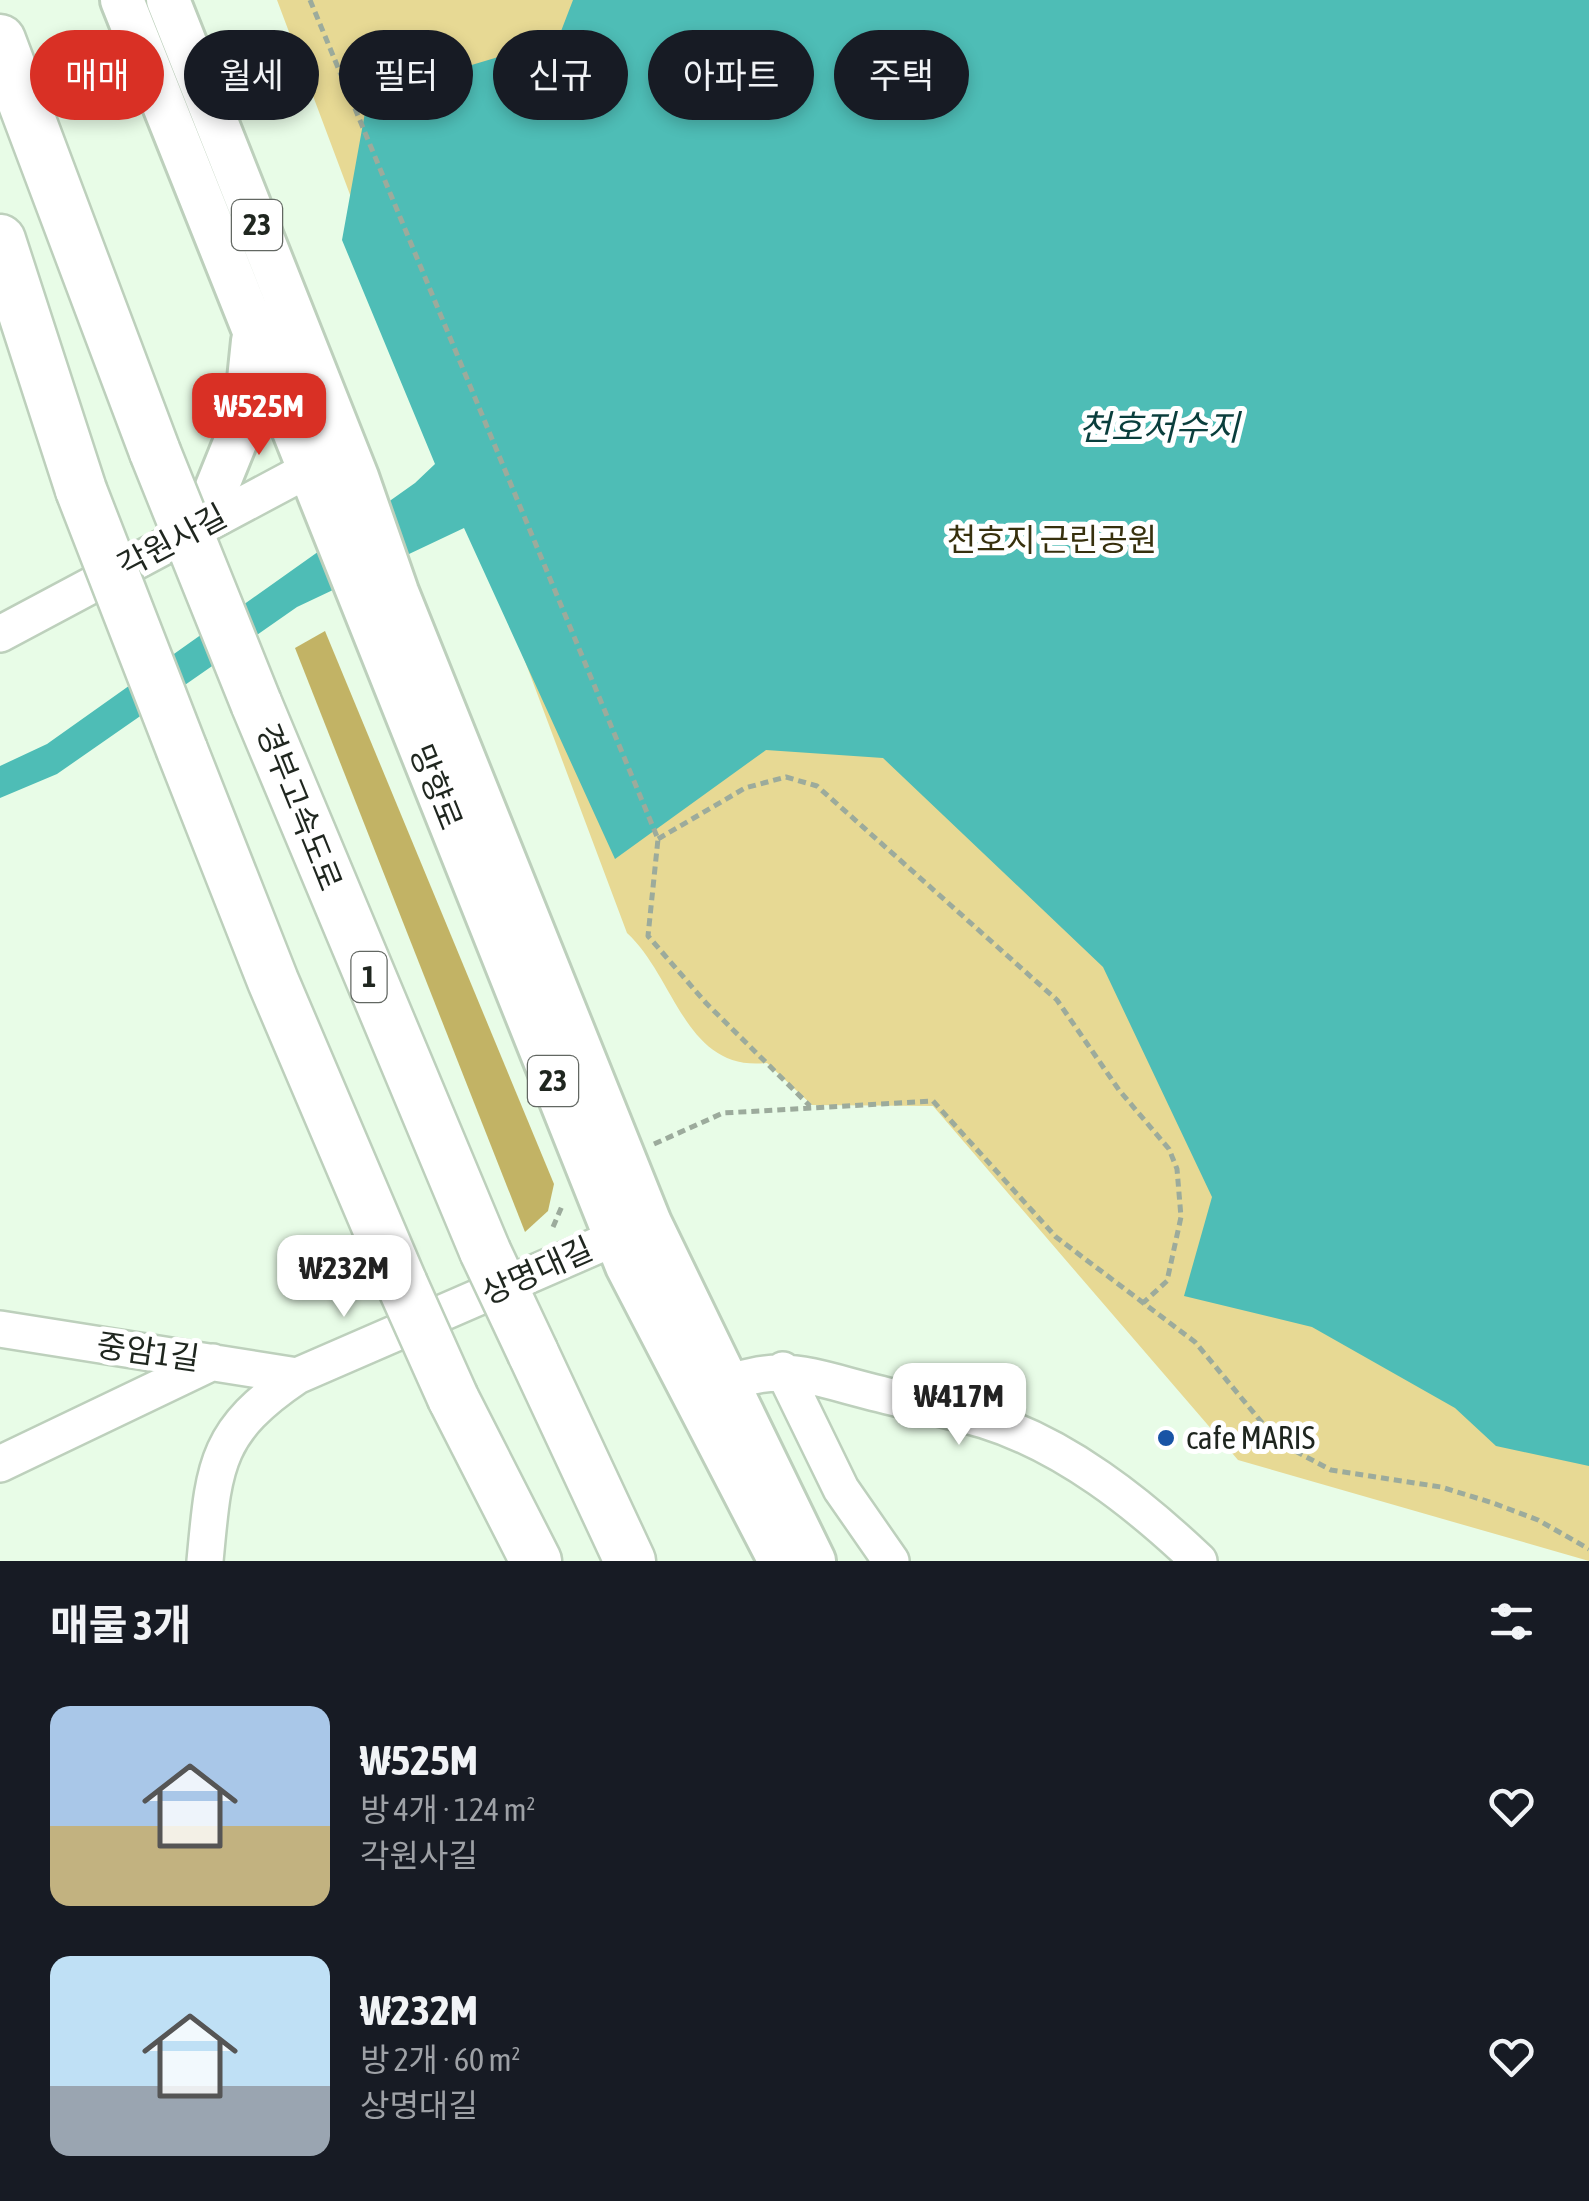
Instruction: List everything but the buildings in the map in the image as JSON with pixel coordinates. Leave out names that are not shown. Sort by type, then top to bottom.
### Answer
[{"type":"highway","name":"경부고속도로","points":[[0,40],[155,452],[256,702],[485,1251],[630,1561]]},
{"type":"highway","points":[[0,240],[81,490],[273,982],[453,1398],[536,1561]]},
{"type":"main road","name":"망향로","points":[[122,0],[254,336],[338,465],[334,529],[377,590]]},
{"type":"main road","name":"망향로","points":[[168,0],[338,465],[377,590],[632,1230],[710,1391],[780,1561]]},
{"type":"main road","points":[[202,524],[245,418],[254,336]]},
{"type":"main road","name":"망향로","points":[[710,1391],[814,1561]]},
{"type":"street","name":"각원사길","points":[[0,634],[202,524],[338,465]]},
{"type":"street","name":"상명대길","points":[[205,1561],[212,1486],[228,1436],[256,1403],[297,1376],[632,1230]]},
{"type":"street","name":"중암1길","points":[[0,1328],[297,1376]]},
{"type":"street","points":[[0,1464],[214,1362]]},
{"type":"street","points":[[710,1391],[748,1374],[783,1370],[986,1421],[1044,1445],[1114,1488],[1199,1561]]},
{"type":"street","points":[[783,1370],[841,1489],[891,1561]]},
{"type":"path","points":[[310,0],[658,838],[648,936],[706,1003],[810,1106]]},
{"type":"path","points":[[658,838],[745,788],[786,778],[817,786],[1057,1000],[1118,1090],[1169,1149],[1177,1169],[1180,1217],[1167,1281],[1143,1303]]},
{"type":"path","points":[[652,1145],[722,1113],[933,1101],[1056,1237],[1196,1342],[1278,1442],[1331,1470],[1441,1487],[1493,1503],[1538,1520],[1589,1549]]},
{"type":"path","points":[[552,1229],[562,1214],[562,1198]]},
{"type":"green space","name":"천호저수지","points":[[277,0],[1589,0],[1589,1561],[1238,1460],[933,1106],[812,1105],[767,1063],[739,1062],[717,1053],[700,1038],[644,952],[627,933],[319,112],[319,30],[288,30]]},
{"type":"shaded area","points":[[325,631],[554,1184],[548,1211],[525,1232],[295,648]]},
{"type":"water","name":"천호저수지","points":[[573,0],[1589,0],[1589,1466],[1496,1446],[1455,1408],[1312,1327],[1184,1296],[1212,1197],[1103,967],[883,758],[766,750],[615,859],[464,528],[297,607],[57,774],[0,798],[0,766],[47,744],[415,483],[435,464],[342,240],[364,120],[473,120],[473,64],[493,58],[493,120],[628,120],[628,30],[561,30]]},
{"type":"place","name":"cafe MARIS","points":[[1166,1438]]},
{"type":"park label","name":"천호지 근린공원","points":[[1052,540]]}]
